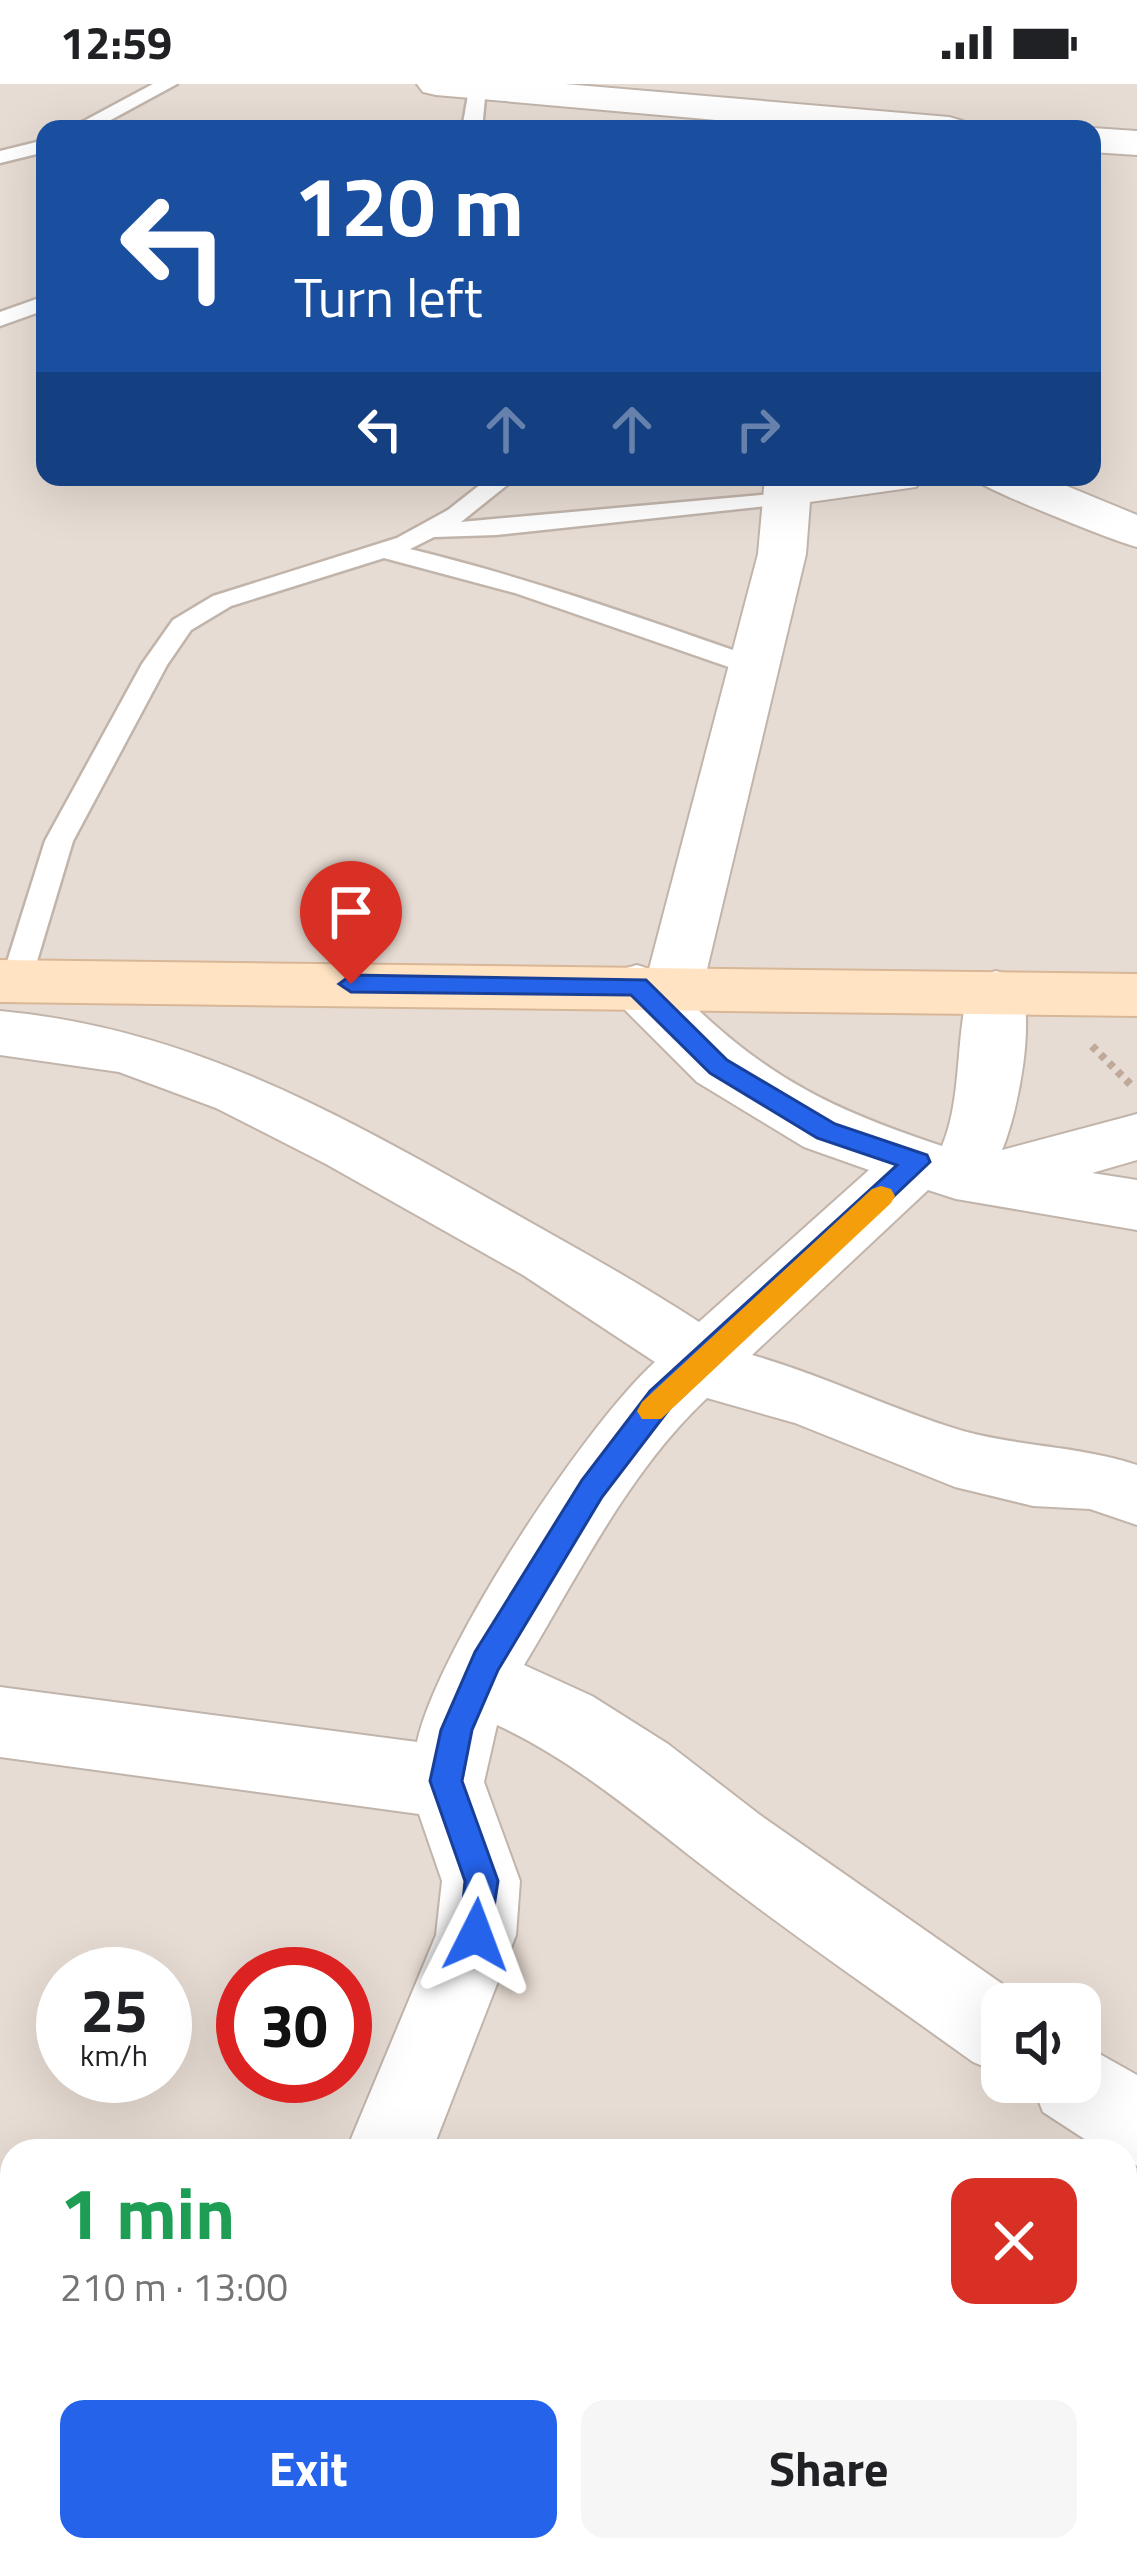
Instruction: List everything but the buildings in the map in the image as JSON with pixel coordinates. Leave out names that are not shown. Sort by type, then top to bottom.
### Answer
[{"type":"street","points":[[436,84],[577,91],[834,120]]},
{"type":"street","points":[[865,84],[870,120]]},
{"type":"street","points":[[1025,486],[1137,532]]},
{"type":"street","points":[[656,986],[755,667],[782,554],[787,488]]},
{"type":"street","points":[[656,986],[718,1066],[826,1131],[953,1172],[1137,1205]]},
{"type":"street","points":[[5,998],[656,986],[1137,995]]},
{"type":"street","points":[[394,2139],[476,1935],[481,1881],[446,1781],[457,1730],[478,1680],[592,1489],[660,1400],[699,1364],[971,1154],[986,1110],[996,992]]},
{"type":"street","points":[[5,998],[57,1035],[126,1050],[357,1148],[458,1212],[555,1262],[699,1364],[808,1399],[955,1458],[1034,1476],[1090,1479],[1137,1496]]},
{"type":"street","points":[[953,1172],[1137,1138]]},
{"type":"street","points":[[478,1680],[565,1720],[640,1769],[732,1841],[981,2018]]},
{"type":"street","points":[[0,1722],[446,1781]]},
{"type":"street","points":[[1101,2101],[1137,2124]]},
{"type":"lane","points":[[92,120],[168,84]]},
{"type":"lane","points":[[473,120],[477,88]]},
{"type":"lane","points":[[0,157],[36,148]]},
{"type":"lane","points":[[0,320],[36,306]]},
{"type":"lane","points":[[5,998],[59,841],[155,664],[182,626],[222,601],[382,550],[429,530],[493,486]]},
{"type":"lane","points":[[429,530],[496,528],[787,488]]},
{"type":"lane","points":[[382,550],[514,581],[755,667]]},
{"type":"shaded area","points":[[0,84],[1137,84],[1137,2139],[0,2139]]},
{"type":"slow traffic","points":[[652,1411],[881,1196]]},
{"type":"route","points":[[351,984],[637,986],[718,1066],[826,1131],[917,1162],[660,1400],[592,1489],[486,1662],[457,1730],[446,1781],[481,1881],[476,1935]]}]
